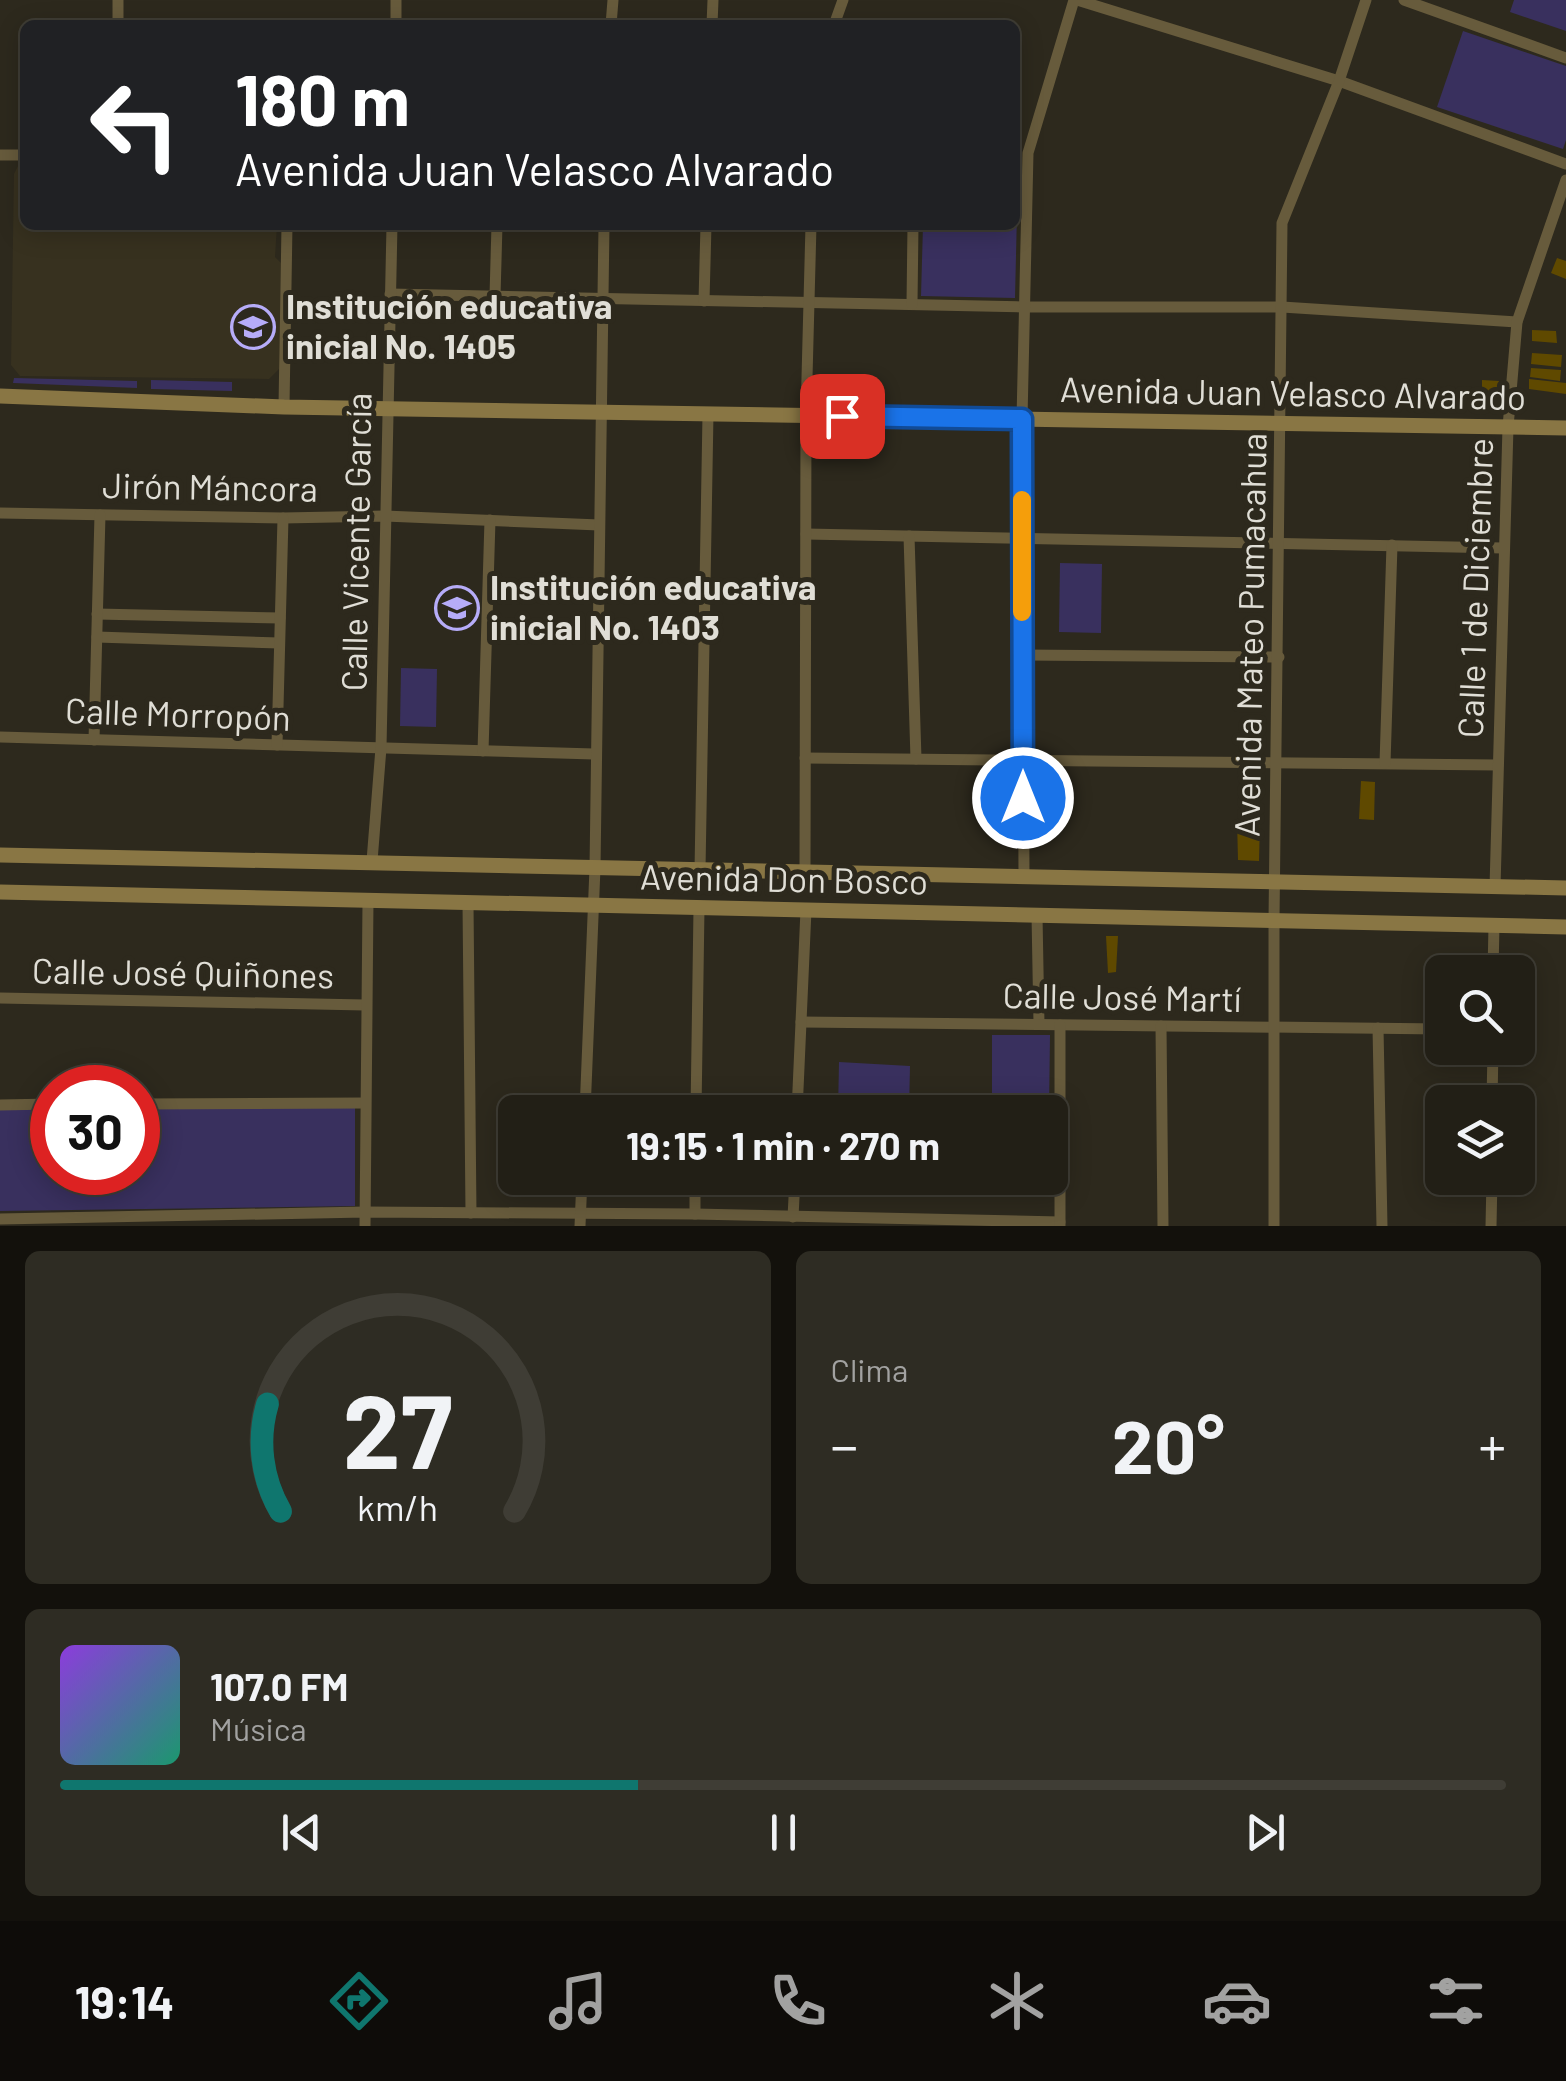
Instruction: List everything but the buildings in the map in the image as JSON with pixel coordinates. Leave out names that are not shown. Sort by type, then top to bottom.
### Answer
[{"type":"street","points":[[1024,877],[1025,307],[1021,151],[1076,0],[1339,81],[1566,164]]},
{"type":"street","name":"Avenida Mateo Pumacahua","points":[[1274,1226],[1282,223],[1339,81],[1366,0]]},
{"type":"street","points":[[1404,0],[1566,58]]},
{"type":"street","name":"Calle 1 de Diciembre","points":[[1495,887],[1503,548],[1517,322],[1566,180]]},
{"type":"street","points":[[284,406],[287,230]]},
{"type":"street","name":"Calle Vicente García","points":[[372,860],[381,748],[392,230]]},
{"type":"street","points":[[495,296],[496,230]]},
{"type":"street","points":[[585,1095],[594,868],[604,230]]},
{"type":"street","points":[[704,301],[706,230]]},
{"type":"street","points":[[805,872],[806,416],[811,230]]},
{"type":"street","points":[[912,304],[914,230]]},
{"type":"street","points":[[390,294],[1025,307],[1282,307],[1517,322]]},
{"type":"street","name":"Avenida Juan Velasco Alvarado","points":[[0,396],[284,406],[1566,428]]},
{"type":"street","points":[[700,870],[708,414]]},
{"type":"street","name":"Jirón Máncora","points":[[0,513],[386,516],[599,525]]},
{"type":"street","points":[[94,740],[100,515]]},
{"type":"street","points":[[277,745],[283,518]]},
{"type":"street","points":[[483,751],[490,520]]},
{"type":"street","points":[[806,534],[1503,548]]},
{"type":"street","points":[[909,536],[916,759]]},
{"type":"street","points":[[1385,763],[1392,546]]},
{"type":"street","points":[[97,614],[280,618]]},
{"type":"street","points":[[96,637],[279,643]]},
{"type":"street","points":[[1023,654],[1279,657]]},
{"type":"street","name":"Calle Morropón","points":[[0,737],[594,754]]},
{"type":"street","points":[[805,758],[1498,765]]},
{"type":"street","name":"Avenida Don Bosco","points":[[0,855],[1566,888]]},
{"type":"street","name":"Avenida Don Bosco","points":[[0,892],[1566,926]]},
{"type":"street","points":[[365,1226],[368,901]]},
{"type":"street","points":[[468,903],[471,1213]]},
{"type":"street","points":[[696,1095],[699,908]]},
{"type":"street","points":[[799,1095],[806,910]]},
{"type":"street","points":[[1037,915],[1040,1024]]},
{"type":"street","points":[[1494,925],[1494,955]]},
{"type":"street","name":"Calle José Quiñones","points":[[0,998],[365,1005]]},
{"type":"street","name":"Calle José Martí","points":[[801,1022],[1425,1029]]},
{"type":"street","points":[[0,1219],[365,1212],[581,1220],[694,1214],[793,1216],[832,1222],[1060,1224],[1060,1024]]},
{"type":"street","points":[[1162,1026],[1163,1226]]},
{"type":"street","points":[[1378,1028],[1382,1226]]},
{"type":"street","points":[[160,1104],[365,1103]]},
{"type":"street","points":[[0,1104],[30,1104]]},
{"type":"street","points":[[581,1220],[582,1195]]},
{"type":"street","points":[[694,1214],[695,1195]]},
{"type":"street","points":[[793,1216],[794,1195]]},
{"type":"street","points":[[1491,1226],[1492,1195]]},
{"type":"shaded area","points":[[1514,0],[1566,0],[1566,31],[1510,12]]},
{"type":"shaded area","points":[[1463,31],[1566,66],[1563,149],[1437,107]]},
{"type":"shaded area","points":[[20,164],[20,230],[277,230],[275,257],[281,263],[279,369],[269,379],[20,376],[11,365],[14,174]]},
{"type":"shaded area","points":[[923,230],[1017,230],[1015,298],[921,296]]},
{"type":"shaded area","points":[[14,378],[137,381],[137,388],[13,383]]},
{"type":"shaded area","points":[[151,380],[232,382],[232,391],[151,389]]},
{"type":"shaded area","points":[[1060,563],[1102,564],[1101,633],[1059,632]]},
{"type":"shaded area","points":[[401,668],[437,669],[436,727],[400,726]]},
{"type":"shaded area","points":[[992,1035],[1050,1035],[1049,1095],[992,1095]]},
{"type":"shaded area","points":[[839,1062],[910,1066],[909,1095],[838,1095]]},
{"type":"shaded area","points":[[355,1106],[355,1206],[0,1211],[0,1109],[30,1108],[30,1195],[160,1195],[160,1108]]},
{"type":"slow traffic","points":[[1022,500],[1022,612]]},
{"type":"place","name":"Institución educativa inicial No. 1405","points":[[253,327]]},
{"type":"place","name":"Institución educativa inicial No. 1403","points":[[457,608]]},
{"type":"route","points":[[842,416],[1022,419],[1023,798]]}]
